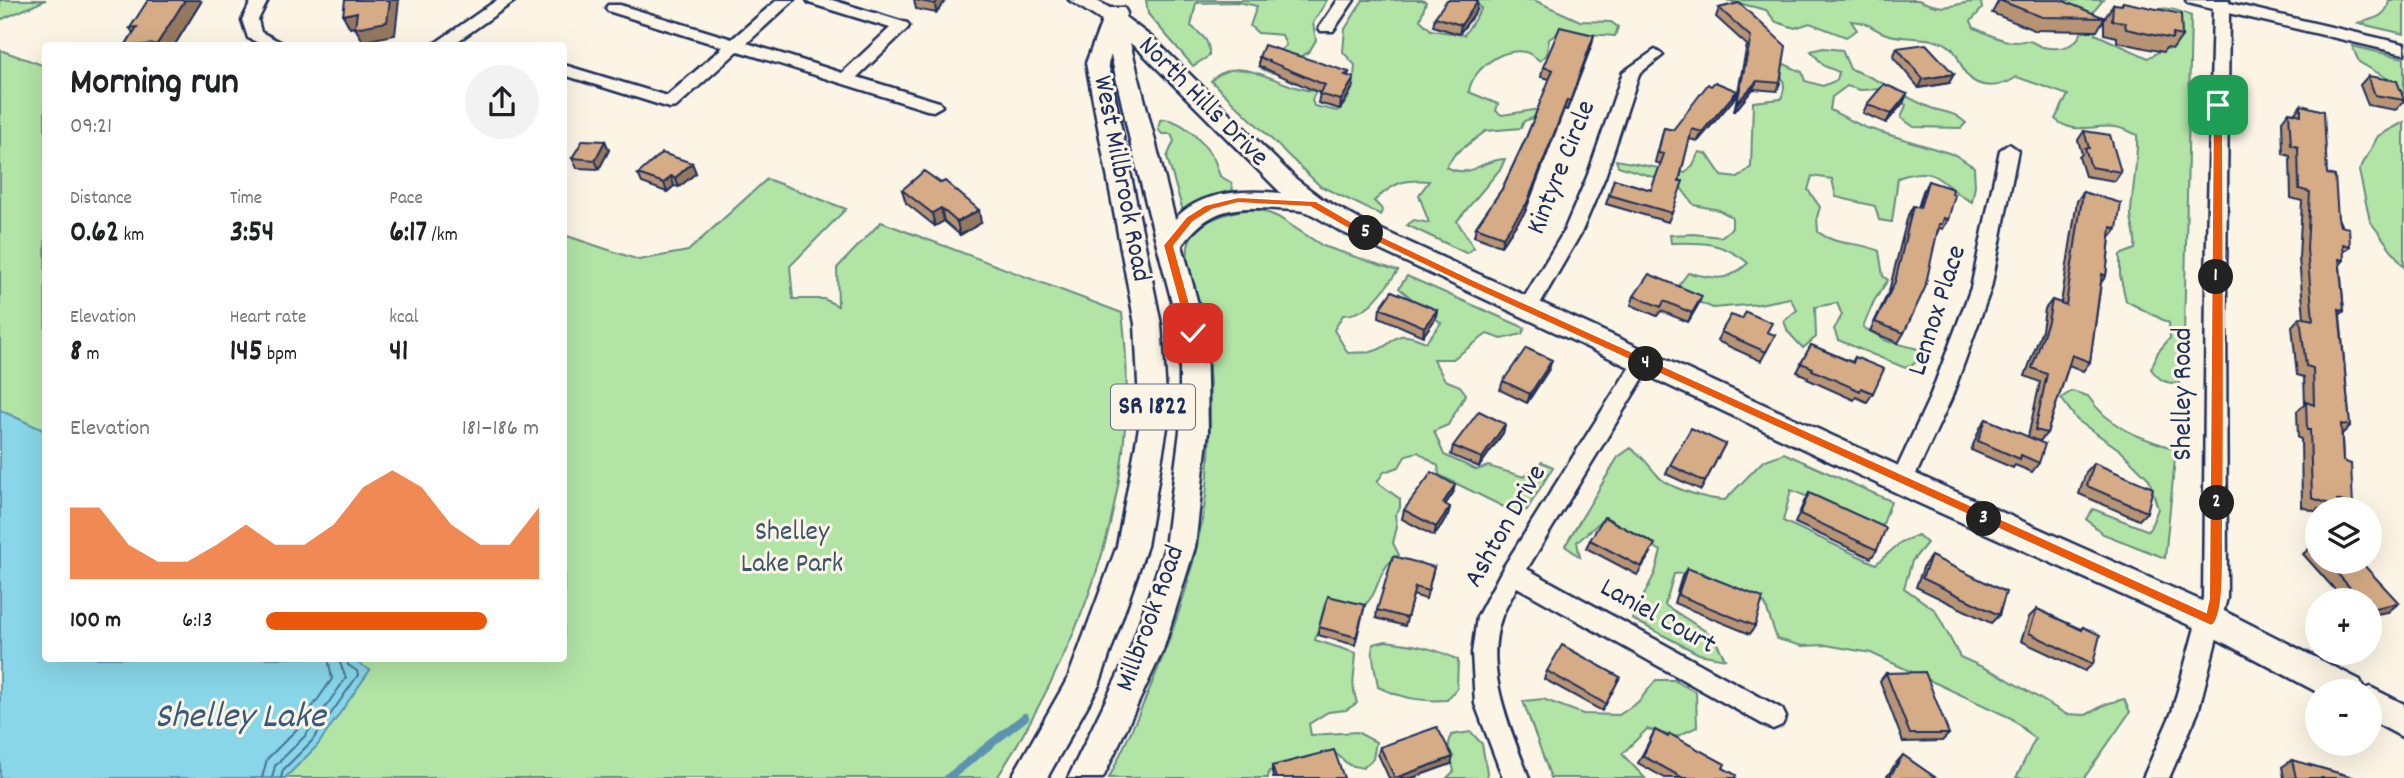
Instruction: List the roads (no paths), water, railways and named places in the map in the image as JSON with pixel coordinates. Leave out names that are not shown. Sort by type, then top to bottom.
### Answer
[{"type":"main road","name":"North Hills Drive","points":[[1080,0],[1116,9],[1147,45],[1264,165],[1312,204],[1351,226],[1902,481],[2211,620],[2325,679]]},
{"type":"main road","name":"Millbrook Road","points":[[1085,778],[1147,650],[1180,547],[1194,431],[1193,333],[1169,245],[1116,9]]},
{"type":"main road","name":"West Millbrook Road","points":[[1028,778],[1082,685],[1132,545],[1154,422],[1148,324],[1097,63],[1116,9]]},
{"type":"main road","points":[[1169,245],[1190,219],[1199,212],[1220,204],[1257,200],[1312,204]]},
{"type":"main road","points":[[2382,709],[2404,722]]},
{"type":"street","points":[[260,0],[250,20],[254,36],[270,42]]},
{"type":"street","points":[[445,42],[508,0]]},
{"type":"street","points":[[624,0],[614,8],[933,106]]},
{"type":"street","points":[[567,71],[670,103],[786,0]]},
{"type":"street","points":[[815,0],[901,26],[845,79]]},
{"type":"street","points":[[1327,28],[1346,0]]},
{"type":"street","points":[[2194,0],[2221,3],[2404,50]]},
{"type":"street","name":"Shelley Road","points":[[2156,778],[2185,712],[2215,598],[2216,280],[2221,3]]},
{"type":"street","name":"Kintyre Circle","points":[[1527,309],[1572,233],[1595,177],[1631,72],[1655,55]]},
{"type":"street","name":"Lennox Place","points":[[1902,481],[1940,399],[1981,288],[2009,150]]},
{"type":"street","name":"Ashton Drive","points":[[1516,778],[1488,704],[1484,653],[1489,617],[1512,573],[1643,362]]},
{"type":"street","name":"Laniel Court","points":[[1512,573],[1773,717]]},
{"type":"water","name":"Shelley Lake","points":[[0,410],[42,430],[42,662],[356,662],[370,670],[317,746],[285,778],[0,778]]},
{"type":"waterway","points":[[948,778],[1025,717]]},
{"type":"park label","name":"Shelley Lake Park","points":[[792,550]]}]
